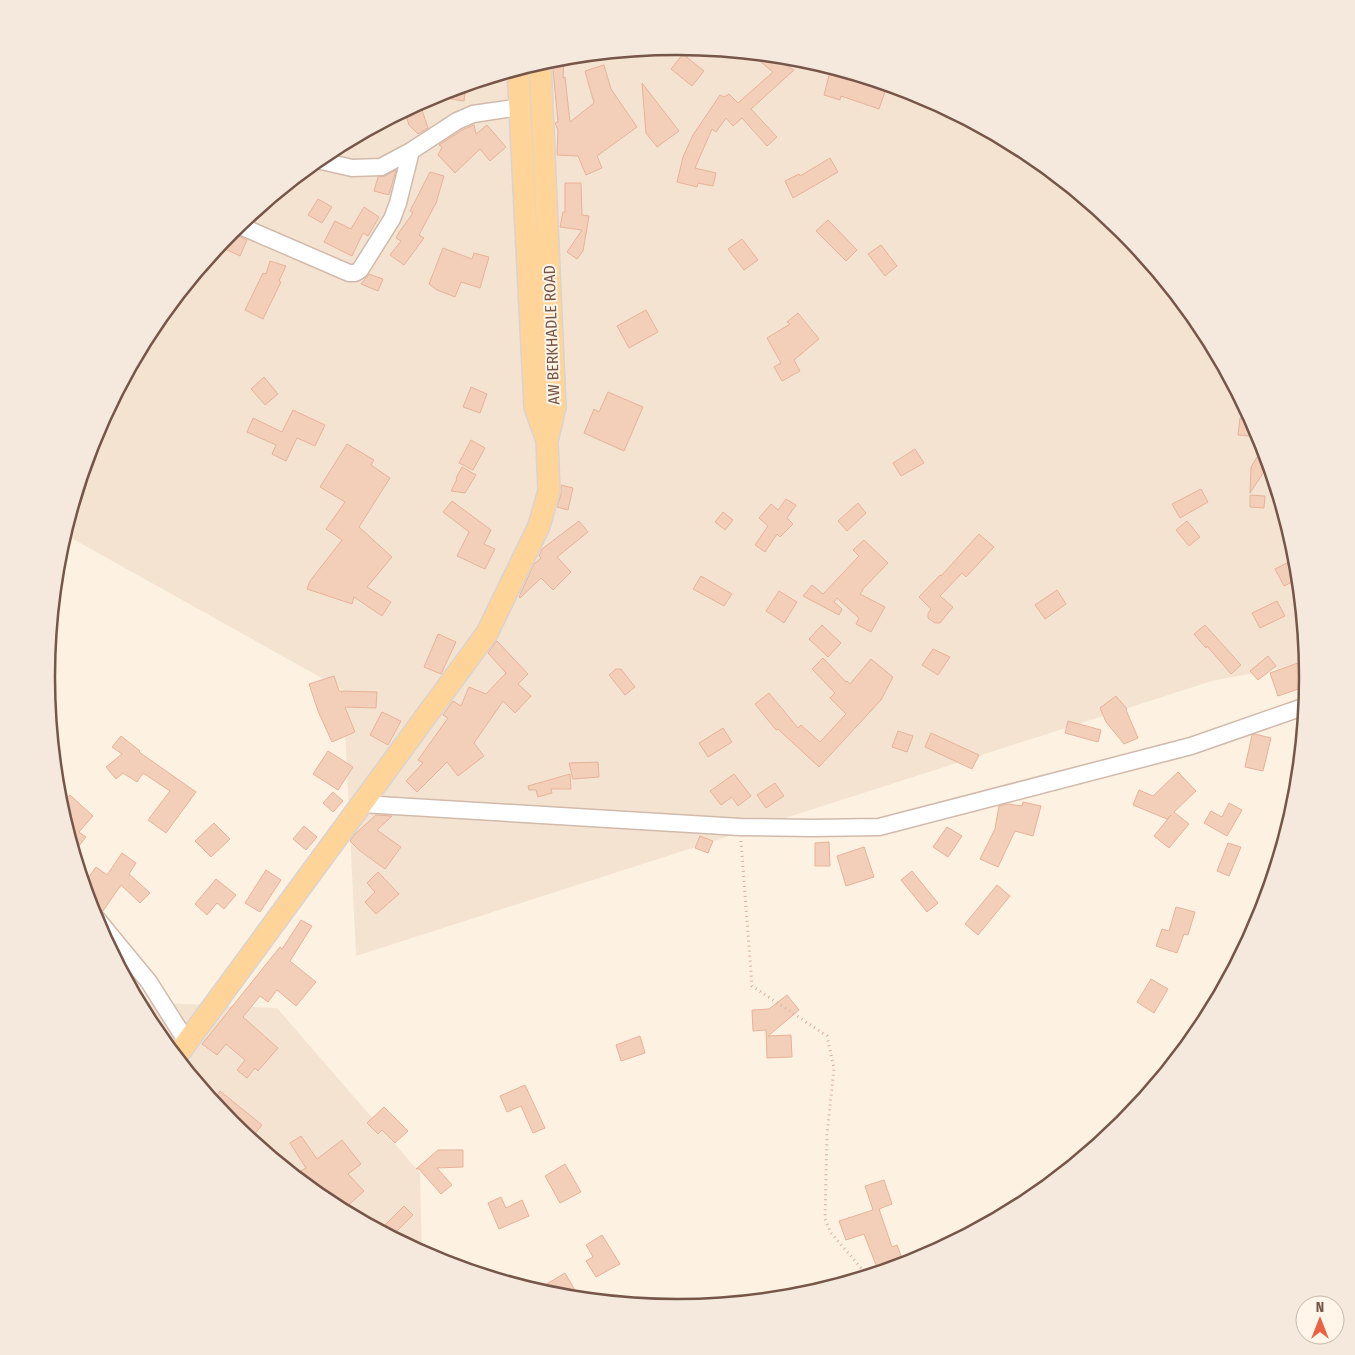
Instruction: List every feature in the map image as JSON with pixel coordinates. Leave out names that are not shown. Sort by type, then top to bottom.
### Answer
[{"type":"main road","name":"AW BERKHADLE ROAD","points":[[540,71],[555,407],[547,442]]},
{"type":"main road","name":"AW BERKHADLE ROAD","points":[[518,75],[535,408],[547,442]]},
{"type":"main road","points":[[182,1049],[487,633],[539,526],[549,491],[547,442]]},
{"type":"street","points":[[328,163],[352,168],[381,167],[411,151],[456,121],[473,114],[520,107]]},
{"type":"street","points":[[246,229],[349,273],[355,273],[360,270],[392,219],[411,151]]},
{"type":"street","points":[[362,804],[740,827],[879,827],[1191,746],[1299,708]]},
{"type":"street","points":[[111,936],[149,982],[182,1049]]},
{"type":"path","points":[[740,827],[752,986],[828,1036],[834,1068],[828,1135],[825,1219],[831,1233],[864,1271]]},
{"type":"shaded area","points":[[637,56],[718,56],[759,60],[839,76],[878,88],[916,102],[989,138],[1023,160],[1088,209],[1146,267],[1171,299],[1217,366],[1236,402],[1253,439],[1279,516],[1295,596],[1299,637],[1300,664],[1212,681],[356,956],[343,690],[71,538],[88,477],[102,439],[119,402],[138,366],[160,332],[209,267],[267,209],[332,160],[366,138],[402,119],[439,102],[477,88],[516,76],[556,67],[596,60]]},
{"type":"shaded area","points":[[147,1002],[277,1008],[420,1173],[422,1245],[366,1217],[332,1195],[267,1146],[209,1088]]},
{"type":"building","points":[[682,55],[684,55],[704,71],[692,86],[671,69]]},
{"type":"building","points":[[758,60],[784,64],[794,70],[751,109],[777,137],[767,146],[742,118],[733,126],[726,118],[716,132],[712,129],[695,168],[716,173],[713,186],[698,183],[697,187],[677,182],[683,157],[693,135],[720,95],[724,97],[729,94],[738,103],[773,72]]},
{"type":"building","points":[[604,65],[611,89],[637,127],[597,156],[602,168],[586,175],[578,156],[557,155],[558,130],[555,123],[558,122],[553,68],[564,66],[563,78],[565,77],[570,122],[594,103],[585,71]]},
{"type":"building","points":[[829,74],[885,91],[879,109],[841,96],[840,100],[824,95]]},
{"type":"building","points":[[642,83],[679,131],[657,147],[646,133]]},
{"type":"building","points":[[465,92],[464,101],[448,99]]},
{"type":"building","points":[[422,110],[428,128],[418,134],[409,125],[406,117]]},
{"type":"building","points":[[474,125],[476,134],[487,125],[506,147],[490,161],[480,149],[455,173],[438,155],[442,147],[439,145],[462,130]]},
{"type":"building","points":[[830,158],[838,172],[793,198],[785,181],[799,174],[800,176]]},
{"type":"building","points":[[396,170],[389,195],[374,191],[378,177],[385,176]]},
{"type":"building","points":[[430,172],[444,176],[436,203],[419,235],[424,238],[404,265],[390,255],[401,241],[396,238],[413,213],[410,211]]},
{"type":"building","points":[[565,183],[581,183],[582,215],[589,216],[583,251],[577,259],[567,252],[582,230],[560,227],[563,212],[565,212]]},
{"type":"building","points":[[318,199],[332,207],[322,223],[308,215]]},
{"type":"building","points":[[364,207],[379,217],[368,236],[363,233],[352,256],[324,242],[335,221],[351,229]]},
{"type":"building","points":[[828,220],[857,250],[846,261],[816,231]]},
{"type":"building","points":[[238,236],[247,240],[240,256],[226,249]]},
{"type":"building","points":[[742,239],[758,260],[744,270],[728,249]]},
{"type":"building","points":[[881,245],[897,266],[885,276],[868,254]]},
{"type":"building","points":[[443,248],[472,259],[474,253],[489,257],[480,288],[461,282],[455,297],[437,290],[429,284]]},
{"type":"building","points":[[270,261],[286,266],[279,281],[281,282],[263,319],[245,310],[263,273],[266,274]]},
{"type":"building","points":[[369,274],[383,279],[378,291],[361,284]]},
{"type":"building","points":[[646,310],[658,332],[629,348],[617,326]]},
{"type":"building","points":[[798,313],[819,339],[794,360],[800,371],[782,381],[774,367],[781,363],[767,338],[790,324],[787,322]]},
{"type":"building","points":[[264,377],[278,394],[265,405],[251,389]]},
{"type":"building","points":[[471,387],[487,394],[480,413],[463,407]]},
{"type":"building","points":[[608,392],[643,407],[624,451],[584,433],[594,409],[599,412]]},
{"type":"building","points":[[293,410],[325,425],[315,446],[297,438],[286,461],[272,454],[276,445],[247,432],[253,418],[282,432]]},
{"type":"building","points":[[1240,418],[1243,418],[1252,436],[1238,435]]},
{"type":"building","points":[[471,440],[485,448],[473,470],[459,463]]},
{"type":"building","points":[[347,444],[374,460],[371,465],[390,478],[359,527],[392,557],[367,587],[391,602],[382,616],[354,597],[352,604],[307,589],[310,581],[342,540],[326,529],[345,502],[320,487]]},
{"type":"building","points":[[915,449],[924,463],[901,476],[893,463]]},
{"type":"building","points":[[1257,457],[1260,459],[1265,471],[1250,493],[1251,467]]},
{"type":"building","points":[[462,467],[476,475],[465,493],[451,491],[456,478]]},
{"type":"building","points":[[561,485],[573,488],[568,510],[557,507],[561,494]]},
{"type":"building","points":[[1201,489],[1208,502],[1180,518],[1172,504]]},
{"type":"building","points":[[1250,495],[1265,496],[1264,508],[1250,507]]},
{"type":"building","points":[[786,499],[796,505],[787,518],[793,524],[780,537],[777,534],[765,552],[755,545],[768,526],[759,518],[771,504],[778,510]]},
{"type":"building","points":[[452,501],[491,530],[484,544],[495,549],[485,569],[457,556],[469,532],[443,512]]},
{"type":"building","points":[[858,503],[866,513],[847,531],[838,521]]},
{"type":"building","points":[[723,512],[733,520],[725,530],[715,522]]},
{"type":"building","points":[[579,521],[588,532],[557,557],[571,572],[553,590],[541,578],[520,598],[534,564],[541,558],[539,556],[542,549]]},
{"type":"building","points":[[1187,521],[1200,537],[1189,546],[1176,530]]},
{"type":"building","points":[[979,534],[994,547],[966,577],[962,573],[940,596],[953,607],[940,623],[935,623],[928,618],[928,613],[931,609],[919,597]]},
{"type":"building","points":[[864,540],[888,563],[860,594],[885,607],[871,632],[856,624],[859,618],[837,598],[834,602],[842,609],[839,615],[803,596],[812,585],[823,594],[859,556],[853,550]]},
{"type":"building","points":[[1287,563],[1293,582],[1284,586],[1275,569]]},
{"type":"building","points":[[701,576],[732,594],[724,606],[693,589]]},
{"type":"building","points":[[1057,590],[1066,604],[1045,619],[1035,605]]},
{"type":"building","points":[[779,591],[797,602],[784,623],[766,611]]},
{"type":"building","points":[[1277,601],[1285,616],[1260,628],[1252,613]]},
{"type":"building","points":[[822,625],[841,643],[828,657],[809,639]]},
{"type":"building","points":[[1205,625],[1241,665],[1231,674],[1194,634]]},
{"type":"building","points":[[438,634],[456,642],[441,674],[424,667]]},
{"type":"building","points":[[496,641],[528,674],[518,684],[531,696],[515,713],[503,701],[474,743],[484,756],[458,776],[447,762],[417,792],[406,781],[423,763],[418,760],[448,718],[443,715],[453,701],[461,706],[469,687],[486,694],[506,673],[488,653]]},
{"type":"building","points":[[933,649],[950,657],[938,675],[922,665]]},
{"type":"building","points":[[1268,656],[1276,666],[1258,680],[1250,671]]},
{"type":"building","points":[[823,658],[850,684],[871,659],[893,677],[881,700],[819,767],[778,729],[776,730],[755,704],[769,693],[798,728],[801,725],[820,742],[846,714],[830,698],[835,693],[812,669]]},
{"type":"building","points":[[1298,663],[1300,689],[1278,696],[1270,673]]},
{"type":"building","points":[[616,669],[621,669],[635,687],[625,695],[609,675]]},
{"type":"building","points":[[334,676],[339,691],[377,692],[376,708],[345,707],[355,732],[332,742],[318,711],[309,684]]},
{"type":"building","points":[[1116,696],[1127,709],[1138,738],[1124,744],[1106,722],[1100,708]]},
{"type":"building","points":[[382,712],[401,721],[388,745],[370,735]]},
{"type":"building","points":[[1068,721],[1101,730],[1098,742],[1065,733]]},
{"type":"building","points":[[723,728],[732,742],[708,757],[699,743]]},
{"type":"building","points":[[898,731],[913,736],[907,752],[892,747]]},
{"type":"building","points":[[931,733],[979,755],[972,769],[925,747]]},
{"type":"building","points":[[1252,735],[1271,738],[1263,771],[1245,767]]},
{"type":"building","points":[[121,736],[139,752],[196,792],[166,833],[148,820],[170,791],[143,773],[137,782],[123,773],[116,779],[106,767],[122,754],[112,747]]},
{"type":"building","points":[[328,751],[353,767],[338,790],[313,774]]},
{"type":"building","points":[[598,762],[599,777],[573,779],[569,763]]},
{"type":"building","points":[[1178,772],[1196,791],[1174,812],[1189,824],[1169,848],[1154,836],[1171,815],[1167,819],[1133,805],[1139,790],[1153,796]]},
{"type":"building","points":[[570,774],[571,789],[551,789],[552,793],[538,797],[536,790],[529,790],[528,786]]},
{"type":"building","points":[[734,774],[751,796],[738,806],[732,797],[721,805],[710,791]]},
{"type":"building","points":[[775,783],[784,796],[766,808],[757,795]]},
{"type":"building","points":[[333,792],[343,801],[333,812],[323,803]]},
{"type":"building","points":[[70,795],[93,816],[79,832],[86,837],[78,847],[76,839],[67,798]]},
{"type":"building","points":[[1023,802],[1041,806],[1033,836],[1015,831],[998,867],[980,859],[995,829],[999,806],[1008,804],[1022,806]]},
{"type":"building","points":[[1229,803],[1242,810],[1227,836],[1204,823],[1211,811],[1222,817]]},
{"type":"building","points":[[376,815],[392,816],[377,830],[401,847],[385,869],[350,841]]},
{"type":"building","points":[[214,823],[230,839],[211,857],[195,841]]},
{"type":"building","points":[[304,826],[317,837],[306,850],[293,839]]},
{"type":"building","points":[[947,827],[962,836],[948,857],[933,847]]},
{"type":"building","points":[[700,836],[713,841],[708,853],[695,848]]},
{"type":"building","points":[[829,842],[830,866],[815,866],[815,843]]},
{"type":"building","points":[[1228,843],[1241,847],[1229,876],[1217,871]]},
{"type":"building","points":[[864,847],[874,877],[846,886],[837,856]]},
{"type":"building","points":[[122,853],[136,863],[129,874],[150,893],[140,903],[121,885],[103,911],[98,906],[88,878],[96,867],[107,875]]},
{"type":"building","points":[[266,870],[281,880],[260,912],[245,903]]},
{"type":"building","points":[[912,871],[938,903],[927,912],[901,880]]},
{"type":"building","points":[[378,872],[399,894],[376,914],[365,902],[375,892],[367,883]]},
{"type":"building","points":[[216,879],[236,895],[224,909],[217,903],[207,915],[195,904]]},
{"type":"building","points":[[997,885],[1010,896],[978,935],[965,924]]},
{"type":"building","points":[[1176,907],[1195,912],[1188,935],[1184,934],[1177,953],[1156,946],[1162,929],[1169,931]]},
{"type":"building","points":[[301,920],[312,926],[290,961],[316,982],[296,1006],[277,990],[268,1002],[260,996],[243,1017],[278,1048],[258,1071],[255,1068],[247,1078],[237,1070],[245,1060],[226,1044],[217,1055],[202,1044],[280,947],[282,949]]},
{"type":"building","points":[[1151,979],[1168,989],[1154,1013],[1137,1002]]},
{"type":"building","points":[[787,995],[799,1010],[768,1036],[791,1035],[792,1057],[767,1058],[766,1030],[753,1031],[752,1010],[769,1009]]},
{"type":"building","points":[[640,1036],[645,1053],[621,1061],[616,1045]]},
{"type":"building","points":[[525,1085],[545,1128],[533,1133],[521,1106],[507,1112],[500,1096]]},
{"type":"building","points":[[220,1091],[262,1125],[255,1134],[237,1118],[216,1096]]},
{"type":"building","points":[[384,1107],[408,1131],[395,1143],[382,1130],[378,1134],[367,1123]]},
{"type":"building","points":[[301,1136],[317,1159],[342,1140],[361,1164],[348,1174],[364,1191],[348,1205],[332,1195],[300,1171],[306,1168],[290,1143]]},
{"type":"building","points":[[438,1150],[463,1150],[463,1167],[437,1168],[452,1185],[441,1194],[419,1169],[416,1169]]},
{"type":"building","points":[[565,1164],[581,1192],[560,1203],[545,1176]]},
{"type":"building","points":[[884,1180],[892,1204],[879,1209],[892,1247],[897,1245],[902,1258],[877,1267],[864,1234],[846,1240],[839,1221],[873,1210],[865,1186]]},
{"type":"building","points":[[501,1197],[506,1208],[522,1200],[529,1216],[499,1229],[488,1203]]},
{"type":"building","points":[[404,1206],[413,1215],[395,1233],[385,1225]]},
{"type":"building","points":[[602,1235],[620,1264],[596,1277],[586,1261],[593,1257],[586,1245]]},
{"type":"building","points":[[565,1273],[576,1291],[556,1288],[544,1285]]}]
